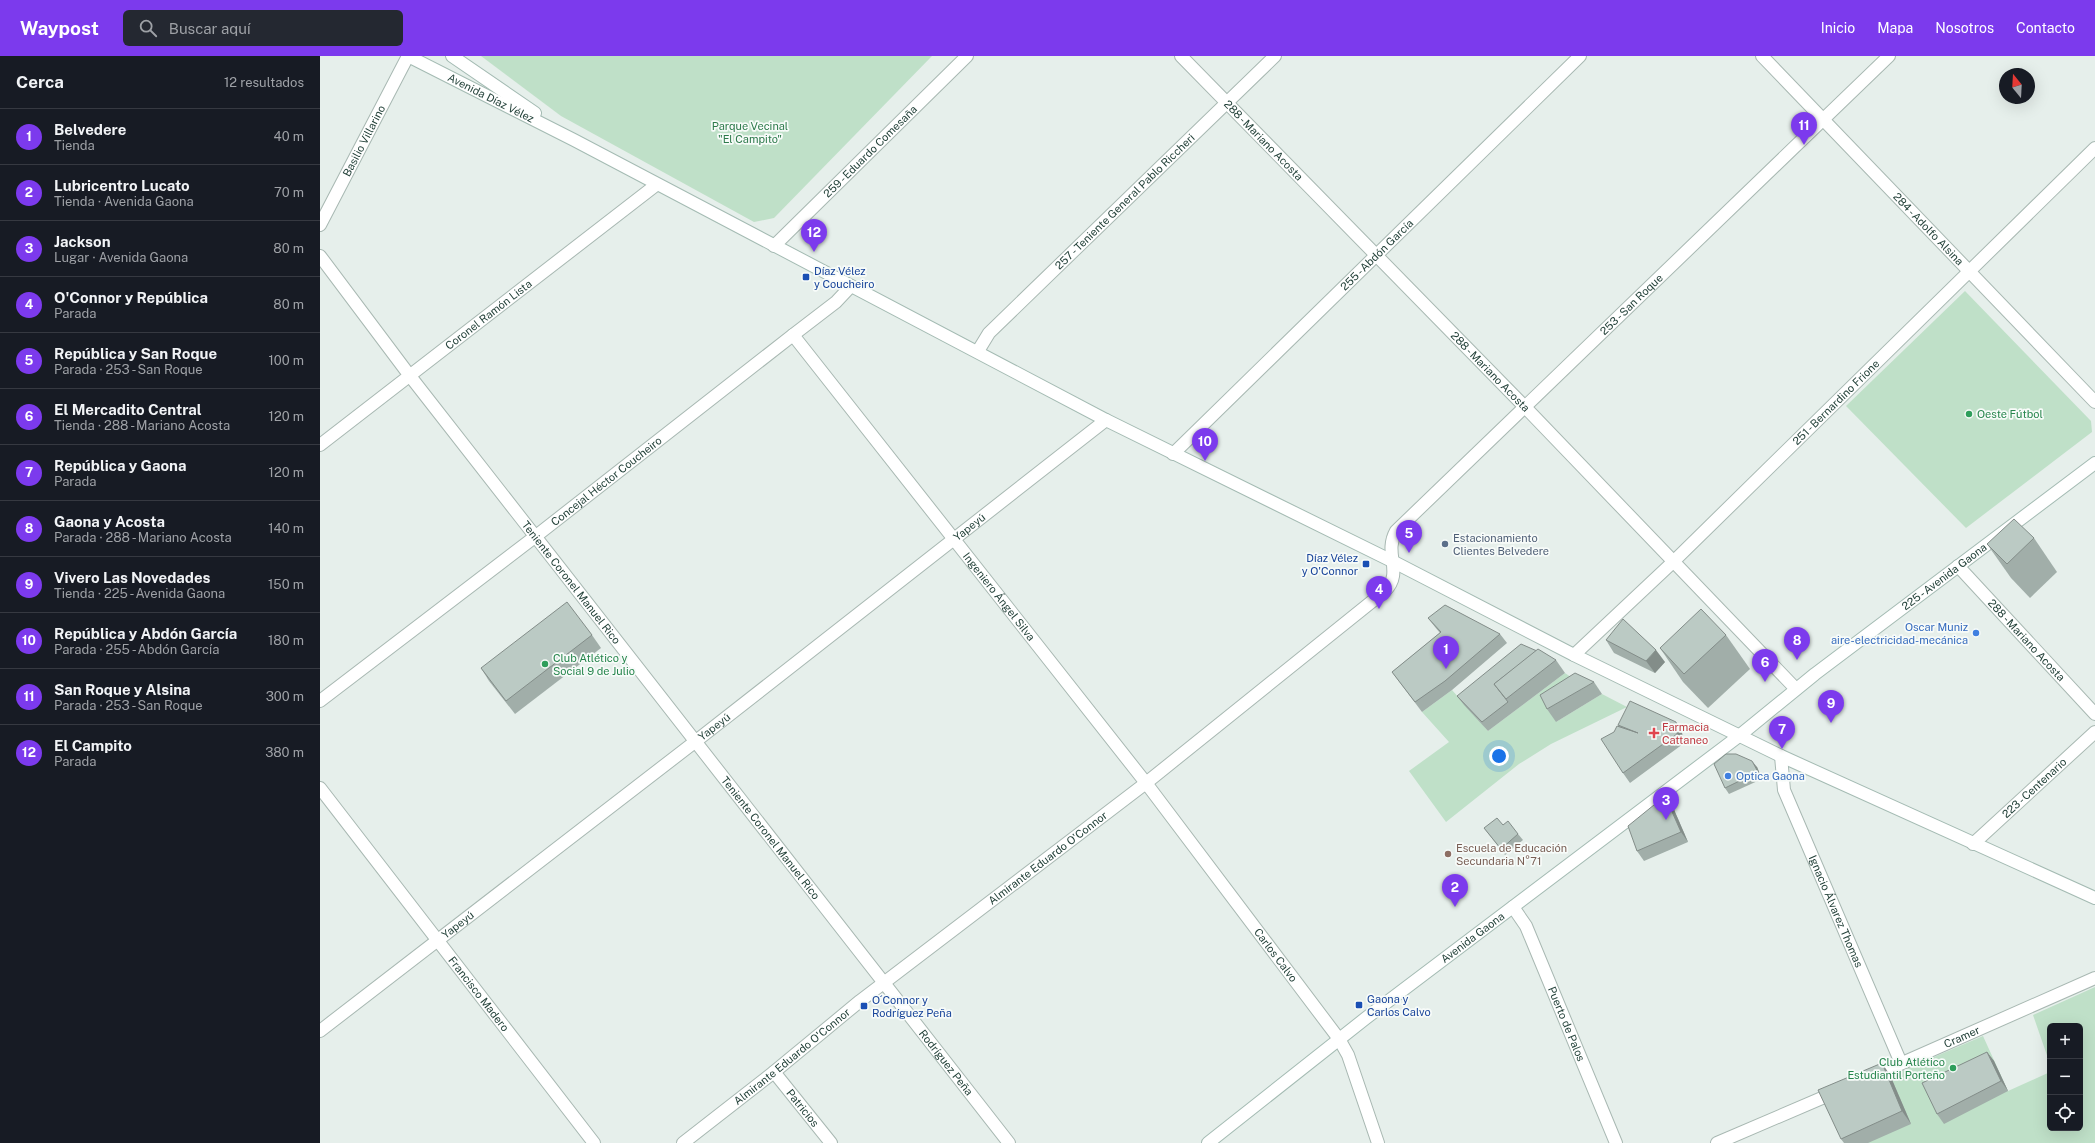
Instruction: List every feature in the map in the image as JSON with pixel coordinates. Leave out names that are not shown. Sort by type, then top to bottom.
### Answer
[{"type":"street","name":"Avenida Díaz Vélez","points":[[408,56],[574,140]]},
{"type":"street","name":"Basilio Villarino","points":[[320,225],[408,56]]},
{"type":"street","points":[[452,56],[574,140],[656,185],[978,351],[1106,420],[1392,561],[1574,655],[1739,736],[1973,844],[2095,898]]},
{"type":"street","name":"259 - Eduardo Comesaña","points":[[774,246],[967,56]]},
{"type":"street","name":"288 - Mariano Acosta","points":[[1181,56],[1524,406],[1796,689]]},
{"type":"street","name":"257 - Teniente General Pablo Riccheri","points":[[978,351],[989,334],[1275,56]]},
{"type":"street","name":"255 - Abdón García","points":[[1173,454],[1580,56]]},
{"type":"street","name":"284 - Adolfo Alsina","points":[[1762,56],[2095,402]]},
{"type":"street","name":"253 - San Roque","points":[[1392,561],[1391,546],[1396,531],[1524,406],[1824,120],[1889,56]]},
{"type":"street","name":"251 - Bernardino Frione","points":[[1574,655],[1673,562],[1968,270],[2095,148]]},
{"type":"street","name":"Coronel Ramón Lista","points":[[320,445],[656,185]]},
{"type":"street","name":"Teniente Coronel Manuel Rico","points":[[320,256],[410,376],[884,982]]},
{"type":"street","name":"Concejal Héctor Coucheiro","points":[[320,701],[536,536],[836,302],[850,286]]},
{"type":"street","name":"Ingeniero Ángel Silva","points":[[793,335],[1146,783]]},
{"type":"street","name":"Yapeyú","points":[[320,1032],[438,939],[696,741],[1106,420]]},
{"type":"street","name":"225 - Avenida Gaona","points":[[1739,736],[1796,689],[2095,463]]},
{"type":"street","name":"Almirante Eduardo O'Connor","points":[[683,1143],[774,1072],[884,982],[1146,783],[1385,591],[1392,584],[1394,574],[1392,561]]},
{"type":"street","name":"288 - Mariano Acosta","points":[[1958,566],[2095,714]]},
{"type":"street","name":"223 - Centenario","points":[[1973,844],[2095,732]]},
{"type":"street","name":"Avenida Gaona","points":[[1208,1143],[1339,1039],[1739,736]]},
{"type":"street","name":"Ignacio Álvarez Thomas","points":[[1781,756],[1784,790],[1901,1063]]},
{"type":"street","name":"Carlos Calvo","points":[[1146,783],[1339,1039],[1348,1055],[1378,1143]]},
{"type":"street","name":"Francisco Madero","points":[[320,788],[594,1143]]},
{"type":"street","name":"Puerto de Palos","points":[[1513,907],[1526,926],[1616,1143]]},
{"type":"street","name":"Cramer","points":[[1859,1082],[2095,978]]},
{"type":"street","name":"Rodríguez Peña","points":[[884,982],[1009,1143]]},
{"type":"street","name":"Patricios","points":[[774,1072],[831,1143]]},
{"type":"street","points":[[1717,1143],[1844,1088]]},
{"type":"green space","name":"Parque Vecinal \"El Campito\"","points":[[481,56],[932,56],[774,218],[754,222],[561,116]]},
{"type":"green space","name":"Oeste Fútbol","points":[[1965,291],[2091,421],[2092,432],[1966,528],[1846,406]]},
{"type":"green space","points":[[1565,673],[1584,686],[1556,722],[1602,694],[1627,707],[1551,744],[1519,764],[1446,822],[1409,771],[1449,742],[1422,712],[1452,690],[1488,731]]},
{"type":"green space","name":"Club Atlético Estudiantil Porteño","points":[[2095,987],[2095,1143],[1846,1143],[1827,1103],[1983,1036],[2008,1091],[2047,1073],[2047,1131],[2083,1131],[2083,1023],[2047,1023],[2047,1055],[2033,1015]]},
{"type":"building","points":[[2014,519],[2034,538],[2007,564],[1987,544]]},
{"type":"building","name":"Club Atlético y Social 9 de Julio","points":[[567,602],[592,635],[506,701],[481,668]]},
{"type":"building","points":[[1445,605],[1500,634],[1445,681],[1415,702],[1392,672],[1441,632],[1428,618]]},
{"type":"building","points":[[1701,609],[1726,635],[1684,674],[1660,648]]},
{"type":"building","points":[[1623,619],[1656,650],[1646,661],[1606,640]]},
{"type":"building","points":[[1521,644],[1537,651],[1494,684],[1508,702],[1482,722],[1457,696]]},
{"type":"building","points":[[1538,649],[1556,660],[1506,699],[1494,684]]},
{"type":"building","points":[[1575,673],[1594,682],[1547,709],[1540,695]]},
{"type":"building","points":[[1630,701],[1676,722],[1677,734],[1623,773],[1601,739],[1614,732],[1617,726],[1638,733],[1618,725]]},
{"type":"building","points":[[1726,754],[1736,754],[1752,761],[1758,772],[1725,788],[1714,764]]},
{"type":"building","points":[[1665,796],[1681,832],[1637,851],[1628,826]]},
{"type":"building","points":[[1497,818],[1503,825],[1508,821],[1518,834],[1501,849],[1484,828]]},
{"type":"building","points":[[1987,1052],[2001,1081],[1937,1114],[1922,1083]]},
{"type":"building","points":[[1882,1063],[1902,1111],[1841,1139],[1818,1090]]},
{"type":"place","name":"San Roque y Alsina","points":[[1804,145]]},
{"type":"place","name":"El Campito","points":[[814,252]]},
{"type":"place","name":"Díaz Vélez y Coucheiro","points":[[806,277]]},
{"type":"place","name":"Oeste Fútbol","points":[[1969,414]]},
{"type":"place","name":"República y Abdón García","points":[[1205,461]]},
{"type":"place","name":"Estacionamiento Clientes Belvedere","points":[[1445,544]]},
{"type":"place","name":"República y San Roque","points":[[1409,553]]},
{"type":"place","name":"Díaz Vélez y O'Connor","points":[[1366,564]]},
{"type":"place","name":"O'Connor y República","points":[[1379,609]]},
{"type":"place","name":"Oscar Muniz aire-electricidad-mecánica","points":[[1976,633]]},
{"type":"place","name":"Gaona y Acosta","points":[[1797,660]]},
{"type":"place","name":"Club Atlético y Social 9 de Julio","points":[[545,664]]},
{"type":"place","name":"Belvedere","points":[[1446,669]]},
{"type":"place","name":"El Mercadito Central","points":[[1765,682]]},
{"type":"place","name":"Vivero Las Novedades","points":[[1831,723]]},
{"type":"place","name":"Farmacia Cattaneo","points":[[1654,733]]},
{"type":"place","name":"República y Gaona","points":[[1782,749]]},
{"type":"place","name":"Optica Gaona","points":[[1728,776]]},
{"type":"place","name":"Jackson","points":[[1666,820]]},
{"type":"place","name":"Escuela de Educación Secundaria N°71","points":[[1448,854]]},
{"type":"place","name":"Lubricentro Lucato","points":[[1455,907]]},
{"type":"place","name":"Gaona y Carlos Calvo","points":[[1359,1005]]},
{"type":"place","name":"O´Connor y Rodríguez Peña","points":[[864,1006]]},
{"type":"place","name":"Club Atlético Estudiantil Porteño","points":[[1953,1068]]}]
